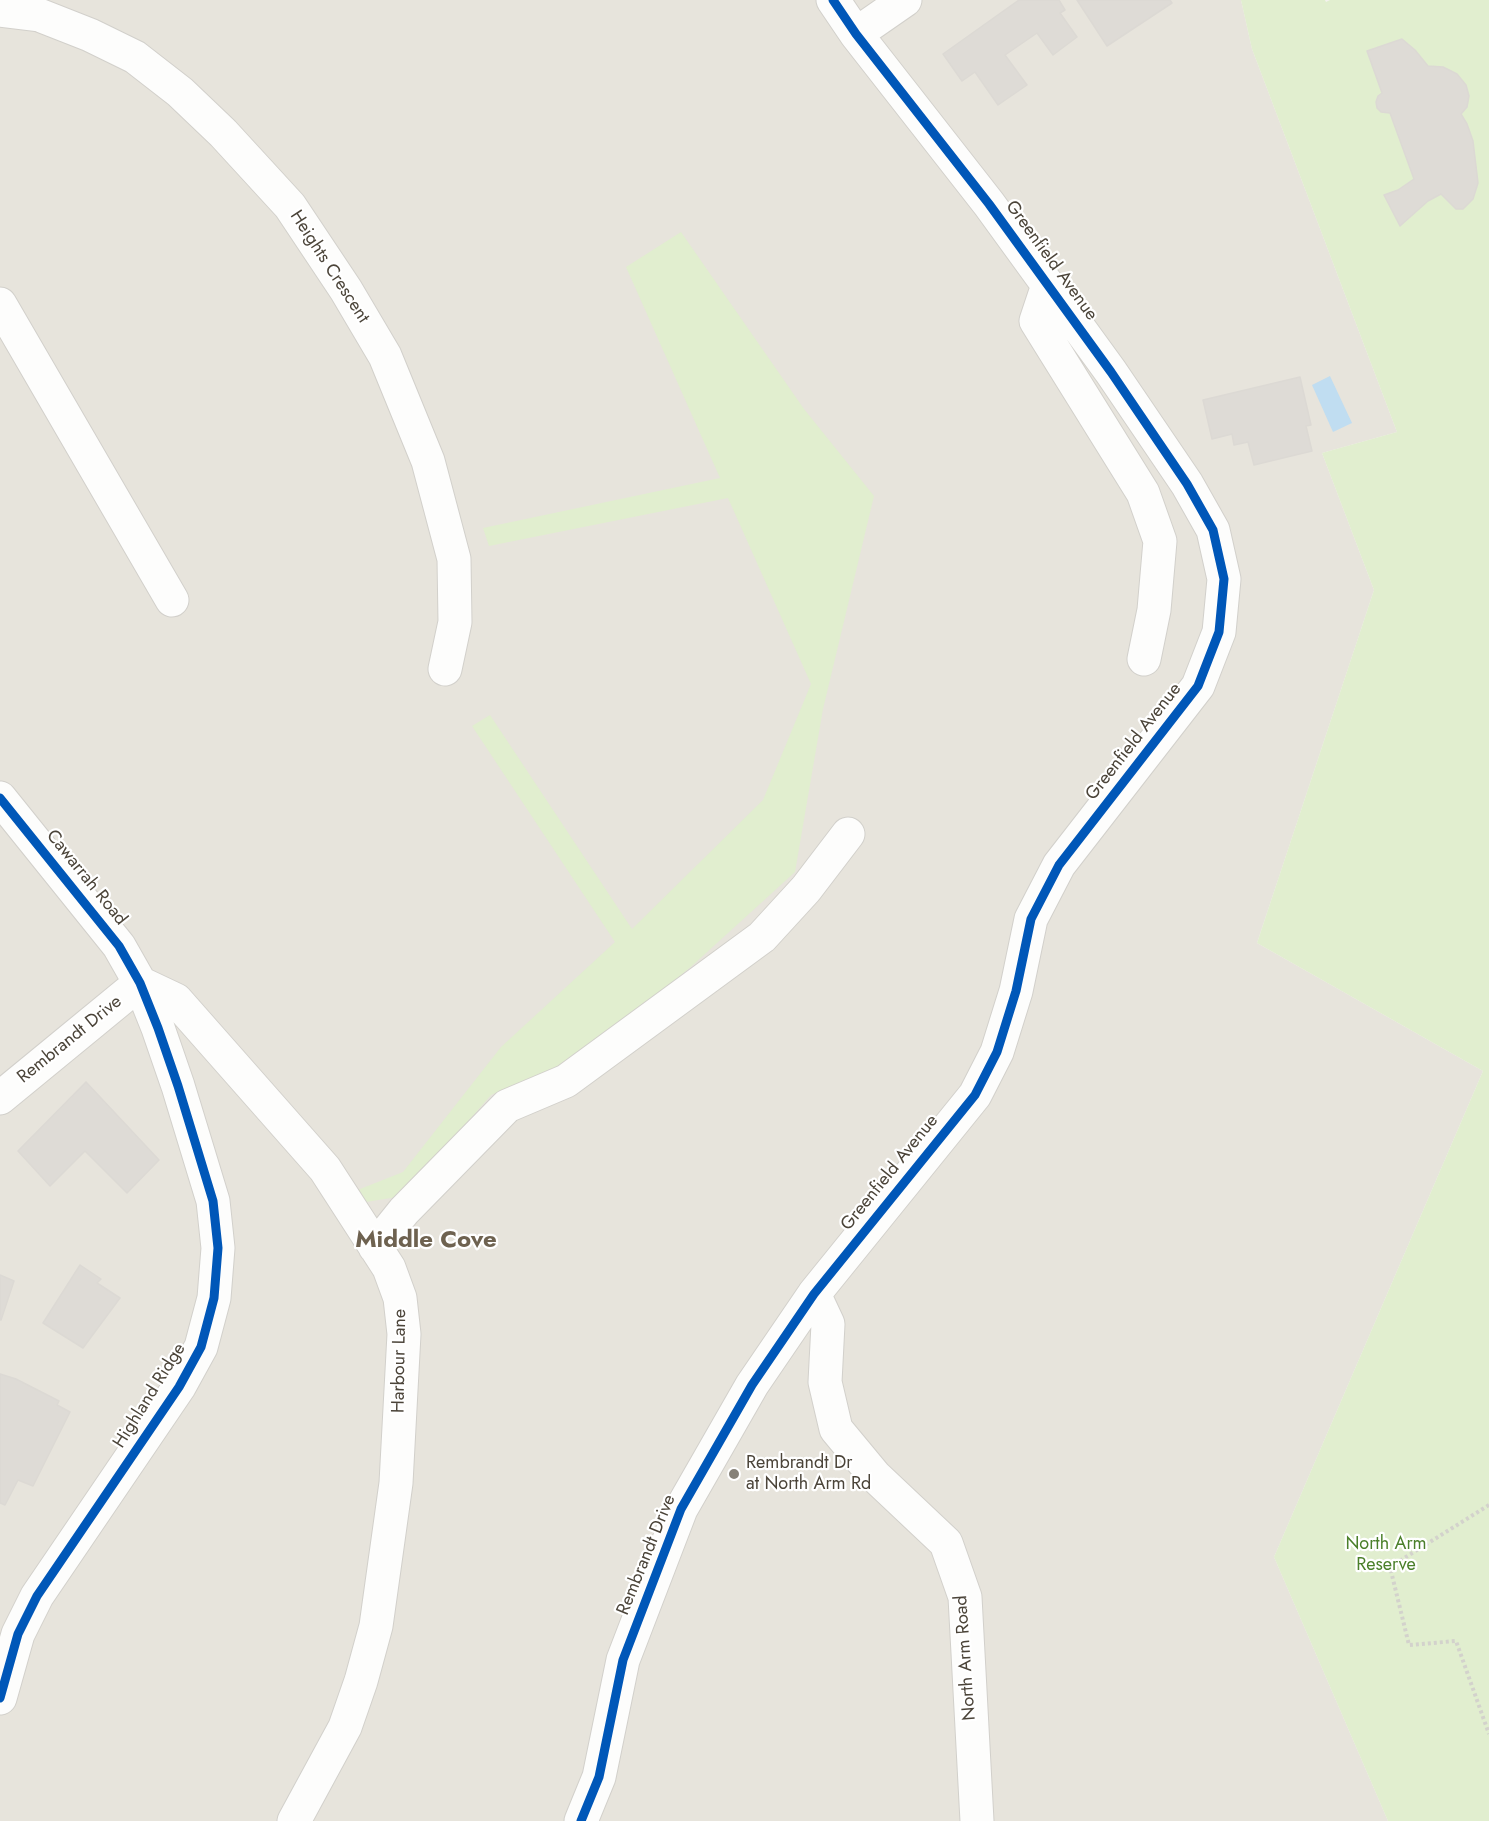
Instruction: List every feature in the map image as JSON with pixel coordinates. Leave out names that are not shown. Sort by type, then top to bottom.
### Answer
[{"type":"street","name":"Greenfield Avenue","points":[[814,1294],[975,1095],[998,1052],[1016,991],[1031,919],[1059,865],[1198,686],[1220,632],[1224,579],[1214,530],[1187,484],[1111,372],[989,204],[856,34],[833,0]]},
{"type":"street","points":[[856,34],[905,0]]},
{"type":"street","name":"Heights Crescent","points":[[0,10],[39,15],[90,35],[135,57],[180,92],[223,133],[290,206],[346,290],[385,356],[428,460],[454,559],[455,622],[445,669]]},
{"type":"street","points":[[1048,285],[1036,321],[1143,493],[1160,541],[1154,610],[1144,659]]},
{"type":"street","points":[[0,304],[172,600]]},
{"type":"street","name":"Cawarrah Road","points":[[0,798],[119,946],[140,983]]},
{"type":"street","points":[[375,1247],[404,1211],[507,1106],[566,1081],[762,937],[806,889],[848,834]]},
{"type":"street","name":"Rembrandt Drive","points":[[0,1098],[140,983]]},
{"type":"street","name":"Harbour Lane","points":[[140,983],[176,1000],[325,1168],[389,1268],[400,1298],[404,1334],[396,1483],[376,1626],[345,1727],[294,1821]]},
{"type":"street","name":"Highland Ridge","points":[[0,1698],[18,1634],[38,1596],[179,1387],[201,1347],[214,1298],[218,1248],[213,1201],[175,1076],[140,983]]},
{"type":"street","name":"Rembrandt Drive","points":[[581,1821],[599,1777],[623,1660],[681,1509],[752,1385],[814,1294]]},
{"type":"street","name":"North Arm Road","points":[[814,1294],[828,1324],[825,1382],[836,1429],[875,1476],[946,1544],[965,1597],[977,1821]]},
{"type":"path","points":[[1489,1505],[1390,1567],[1409,1645],[1456,1641],[1489,1734]]},
{"type":"shaded area","points":[[0,0],[1241,0],[1252,49],[1397,432],[1322,453],[1374,590],[1257,943],[1483,1071],[1274,1557],[1388,1821],[0,1821]]},
{"type":"green space","name":"North Arm Reserve","points":[[1241,0],[1325,0],[1326,2],[1330,0],[1489,0],[1489,1821],[1388,1821],[1274,1557],[1483,1071],[1257,943],[1374,590],[1322,453],[1397,432],[1252,49]]},
{"type":"green space","points":[[681,232],[804,409],[874,496],[823,709],[795,872],[694,964],[589,1054],[491,1095],[403,1196],[366,1202],[355,1191],[403,1172],[501,1047],[615,942],[472,726],[490,715],[632,929],[763,800],[811,684],[728,498],[489,546],[483,528],[720,478],[626,267]]},
{"type":"water","points":[[1330,376],[1352,423],[1333,432],[1312,385]]},
{"type":"building","points":[[1019,0],[1059,0],[1065,10],[1060,13],[1077,37],[1053,55],[1037,33],[1005,55],[1027,85],[998,105],[975,72],[962,81],[943,54]]},
{"type":"building","points":[[1077,0],[1170,0],[1172,3],[1107,46]]},
{"type":"building","points":[[1402,39],[1428,66],[1443,67],[1457,74],[1466,85],[1469,96],[1467,107],[1461,114],[1473,141],[1478,183],[1473,199],[1463,209],[1456,209],[1441,194],[1428,201],[1400,226],[1384,195],[1398,190],[1414,179],[1390,113],[1381,112],[1377,108],[1378,96],[1382,93],[1367,51]]},
{"type":"building","points":[[1300,377],[1311,425],[1306,426],[1312,451],[1254,465],[1248,442],[1234,445],[1232,434],[1212,439],[1203,400]]},
{"type":"building","points":[[86,1082],[159,1160],[127,1193],[85,1151],[50,1186],[18,1151]]},
{"type":"building","points":[[80,1265],[101,1279],[97,1283],[120,1298],[83,1348],[43,1323]]},
{"type":"building","points":[[0,1275],[14,1281],[1,1320],[0,1320]]},
{"type":"building","points":[[0,1374],[16,1379],[59,1401],[57,1405],[70,1412],[33,1486],[18,1480],[5,1505],[0,1503]]},
{"type":"cycle path","points":[[581,1821],[599,1777],[623,1660],[681,1509],[752,1385],[814,1294],[975,1095],[997,1052],[1016,991],[1031,919],[1059,865],[1198,686],[1219,632],[1224,579],[1213,530],[1187,484],[1111,372],[989,204],[856,34],[833,0]]},
{"type":"cycle path","points":[[0,798],[119,946],[140,983],[178,1086],[213,1201],[218,1248],[214,1298],[201,1347],[179,1387],[37,1596],[18,1634],[0,1698]]},
{"type":"place","name":"Rembrandt Dr at North Arm Rd","points":[[734,1474]]},
{"type":"district","name":"Middle Cove","points":[[426,1241]]}]
